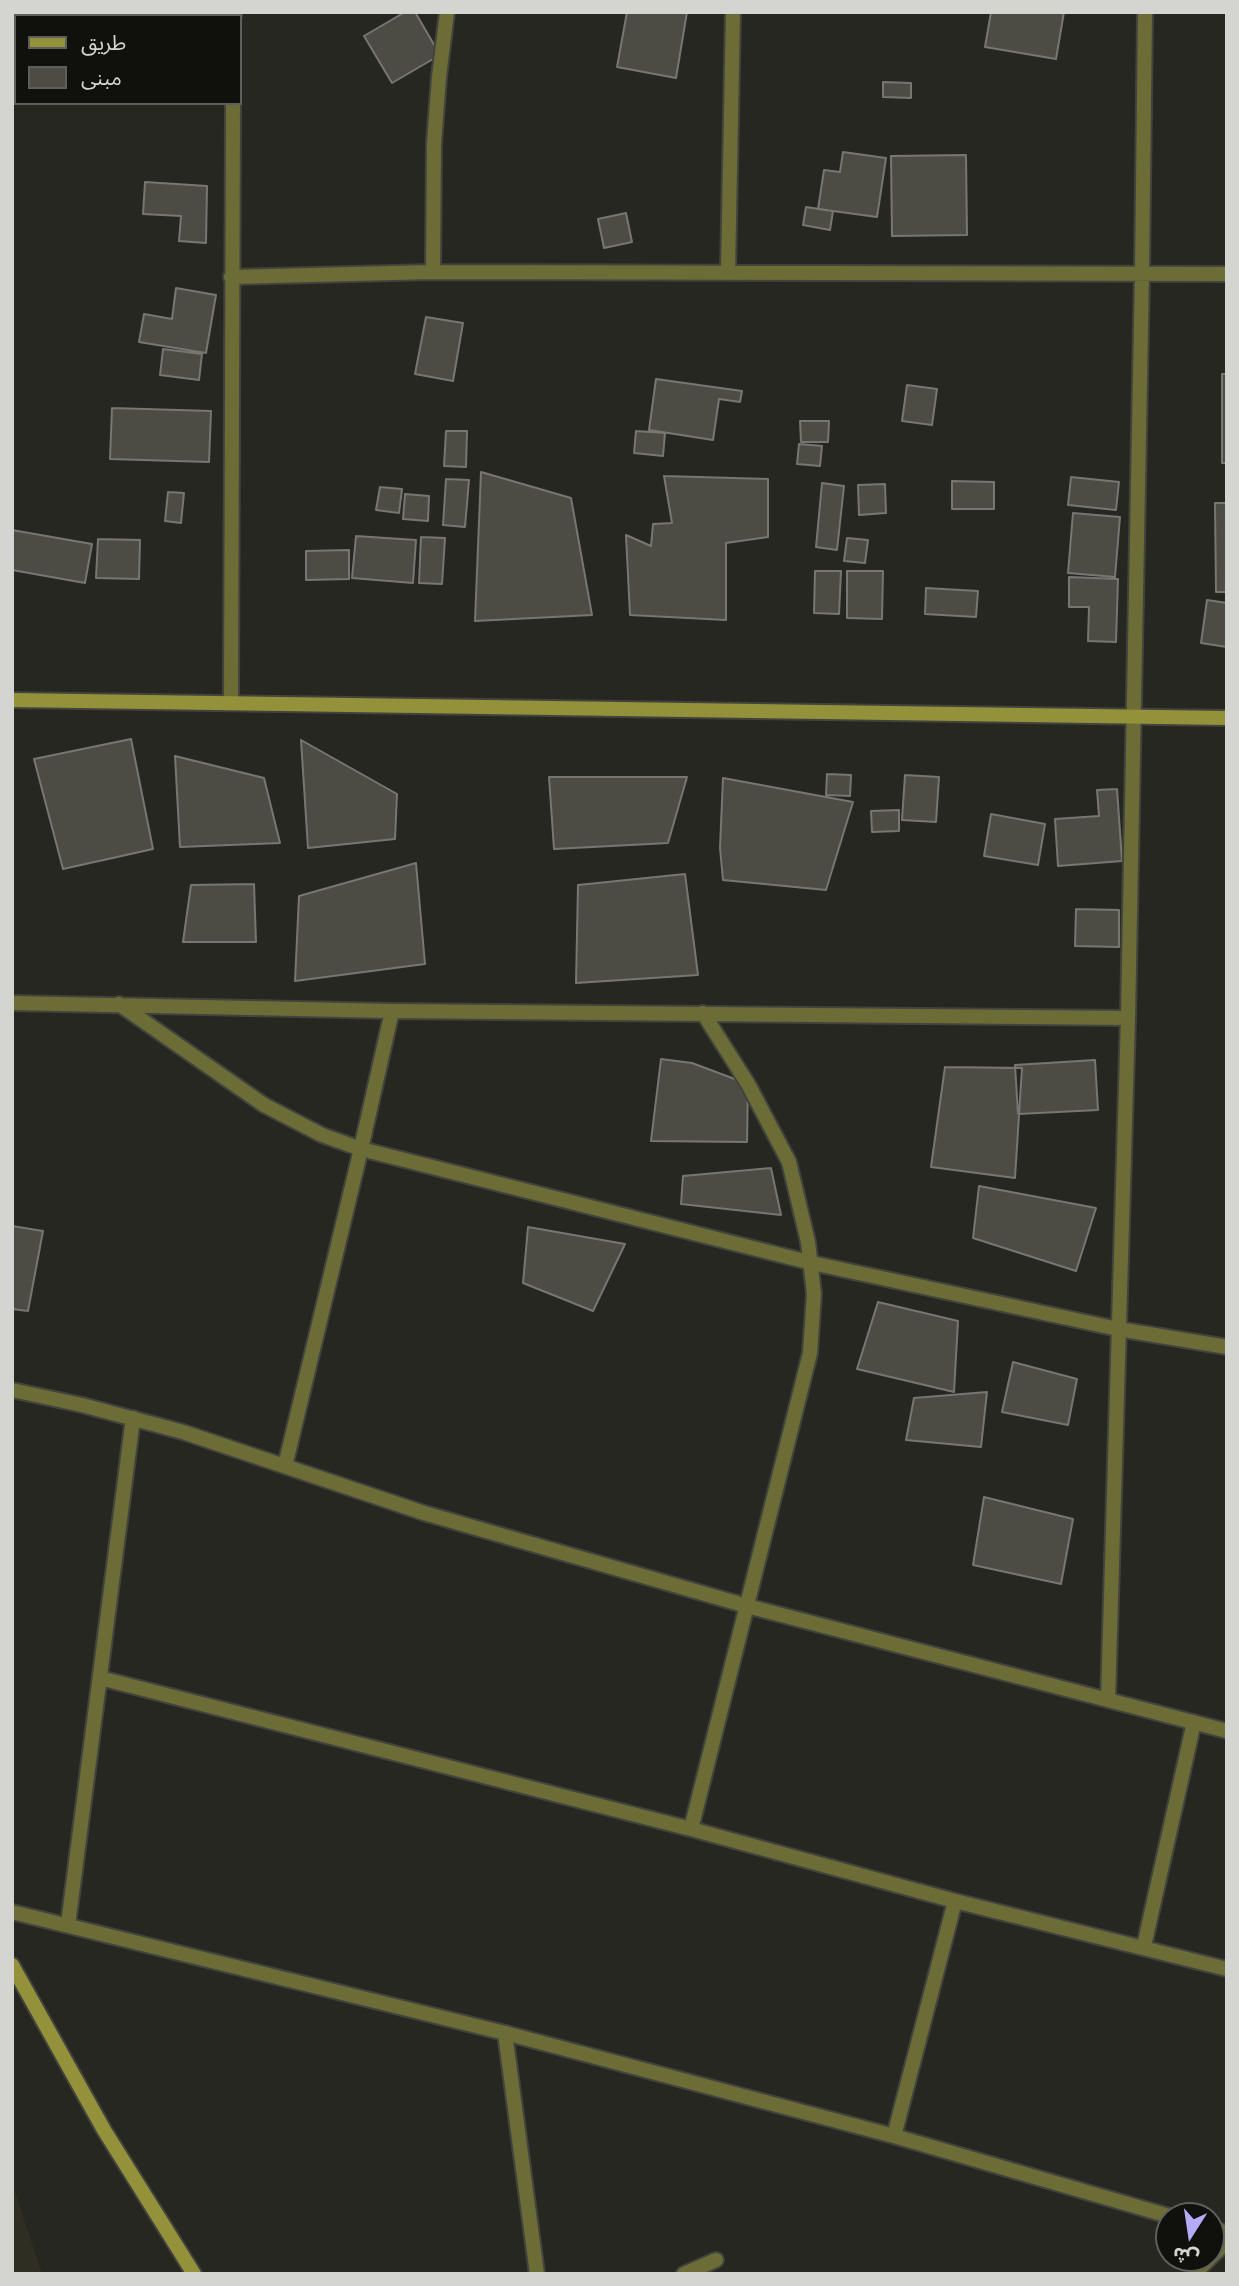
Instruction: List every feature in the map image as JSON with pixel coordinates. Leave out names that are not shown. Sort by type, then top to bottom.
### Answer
[{"type":"street","points":[[432,272],[434,143],[447,12]]},
{"type":"street","points":[[728,272],[733,12]]},
{"type":"street","points":[[1108,1700],[1128,1018],[1145,12]]},
{"type":"street","points":[[231,701],[233,105]]},
{"type":"street","points":[[231,277],[432,272],[1227,274]]},
{"type":"street","points":[[12,700],[231,701],[1227,718]]},
{"type":"street","points":[[12,1003],[392,1011],[1128,1018]]},
{"type":"street","points":[[120,1004],[264,1105],[322,1135],[362,1149],[812,1263],[1118,1329],[1227,1348]]},
{"type":"street","points":[[285,1466],[362,1149],[392,1011]]},
{"type":"street","points":[[691,1829],[810,1353],[814,1294],[812,1263],[794,1180],[782,1145],[704,1013]]},
{"type":"street","points":[[12,1390],[183,1432],[424,1513],[747,1606],[1227,1731]]},
{"type":"street","points":[[68,1925],[132,1418]]},
{"type":"street","points":[[100,1678],[691,1829],[955,1901],[1144,1946],[1227,1969]]},
{"type":"street","points":[[1144,1946],[1194,1722]]},
{"type":"street","points":[[894,2136],[955,1901]]},
{"type":"street","points":[[12,1912],[505,2033],[894,2136],[1155,2212]]},
{"type":"street","points":[[12,1965],[104,2130],[194,2274]]},
{"type":"street","points":[[505,2033],[537,2274]]},
{"type":"street","points":[[684,2274],[716,2260]]},
{"type":"shaded area","points":[[12,2183],[42,2274],[12,2274]]},
{"type":"building","points":[[405,12],[415,12],[440,55],[392,83],[364,36]]},
{"type":"building","points":[[627,12],[687,12],[676,78],[617,67]]},
{"type":"building","points":[[991,12],[1064,12],[1056,59],[985,47]]},
{"type":"building","points":[[12,14],[14,66],[12,66]]},
{"type":"building","points":[[883,82],[911,83],[911,98],[883,97]]},
{"type":"building","points":[[843,152],[886,158],[877,217],[818,209],[824,170],[840,172]]},
{"type":"building","points":[[966,155],[967,235],[892,236],[891,156]]},
{"type":"building","points":[[145,182],[207,186],[206,243],[179,241],[181,216],[143,214]]},
{"type":"building","points":[[806,207],[833,211],[830,230],[803,225]]},
{"type":"building","points":[[626,213],[632,242],[604,248],[598,219]]},
{"type":"building","points":[[176,288],[216,295],[206,353],[139,342],[144,314],[172,319]]},
{"type":"building","points":[[426,317],[463,323],[453,381],[415,374]]},
{"type":"building","points":[[163,349],[202,354],[199,380],[160,375]]},
{"type":"building","points":[[1222,374],[1227,374],[1227,463],[1222,463]]},
{"type":"building","points":[[656,379],[742,391],[740,402],[719,399],[713,440],[649,430]]},
{"type":"building","points":[[907,385],[937,389],[932,425],[902,421]]},
{"type":"building","points":[[112,408],[211,411],[209,462],[110,459]]},
{"type":"building","points":[[800,421],[829,421],[828,442],[801,442]]},
{"type":"building","points":[[446,431],[467,431],[466,467],[444,466]]},
{"type":"building","points":[[636,431],[665,433],[663,456],[634,453]]},
{"type":"building","points":[[799,444],[822,446],[820,466],[797,464]]},
{"type":"building","points":[[481,472],[571,498],[592,615],[475,621]]},
{"type":"building","points":[[664,476],[768,479],[768,537],[726,543],[726,620],[630,615],[626,535],[651,546],[653,524],[672,523]]},
{"type":"building","points":[[1071,477],[1119,482],[1116,510],[1068,505]]},
{"type":"building","points":[[446,479],[469,480],[465,527],[443,525]]},
{"type":"building","points":[[952,481],[994,482],[994,509],[952,509]]},
{"type":"building","points":[[822,483],[844,486],[837,550],[816,547]]},
{"type":"building","points":[[885,484],[886,513],[859,515],[858,485]]},
{"type":"building","points":[[380,487],[402,489],[399,513],[376,510]]},
{"type":"building","points":[[168,492],[184,493],[181,523],[165,521]]},
{"type":"building","points":[[405,494],[429,496],[428,521],[403,519]]},
{"type":"building","points":[[1215,503],[1227,503],[1227,592],[1216,592]]},
{"type":"building","points":[[1073,513],[1120,517],[1115,577],[1068,573]]},
{"type":"building","points":[[12,530],[92,544],[85,583],[12,570]]},
{"type":"building","points":[[356,536],[416,540],[413,583],[352,578]]},
{"type":"building","points":[[421,537],[445,538],[442,584],[419,583]]},
{"type":"building","points":[[847,538],[868,540],[865,563],[844,561]]},
{"type":"building","points":[[98,539],[140,540],[139,579],[96,578]]},
{"type":"building","points":[[349,550],[349,579],[306,580],[306,551]]},
{"type":"building","points":[[815,571],[841,571],[839,614],[814,613]]},
{"type":"building","points":[[847,571],[883,571],[882,619],[847,618]]},
{"type":"building","points":[[1069,577],[1118,579],[1116,642],[1088,641],[1089,607],[1069,607]]},
{"type":"building","points":[[926,588],[978,591],[976,617],[925,614]]},
{"type":"building","points":[[1207,600],[1227,603],[1227,647],[1201,643]]},
{"type":"building","points":[[131,739],[153,849],[63,869],[34,759]]},
{"type":"building","points":[[301,740],[397,794],[395,839],[308,848]]},
{"type":"building","points":[[175,756],[264,778],[280,843],[180,847]]},
{"type":"building","points":[[827,774],[851,775],[850,796],[826,795]]},
{"type":"building","points":[[905,775],[939,777],[936,822],[902,820]]},
{"type":"building","points":[[549,777],[687,777],[668,843],[554,849]]},
{"type":"building","points":[[723,778],[853,802],[826,890],[723,880],[720,848]]},
{"type":"building","points":[[1117,789],[1122,861],[1058,866],[1055,819],[1099,816],[1097,790]]},
{"type":"building","points":[[899,810],[899,831],[872,832],[871,811]]},
{"type":"building","points":[[991,814],[1045,824],[1038,865],[984,856]]},
{"type":"building","points":[[416,863],[425,964],[295,981],[299,896]]},
{"type":"building","points":[[685,874],[698,975],[576,983],[578,885]]},
{"type":"building","points":[[254,884],[256,942],[183,942],[191,885]]},
{"type":"building","points":[[1076,909],[1119,910],[1119,947],[1075,946]]},
{"type":"building","points":[[661,1059],[692,1063],[748,1084],[747,1142],[651,1141]]},
{"type":"building","points":[[1095,1060],[1098,1110],[1018,1114],[1015,1065]]},
{"type":"building","points":[[945,1067],[1022,1068],[1015,1178],[931,1167]]},
{"type":"building","points":[[771,1168],[781,1215],[681,1204],[683,1176]]},
{"type":"building","points":[[979,1186],[1096,1208],[1076,1271],[973,1238]]},
{"type":"building","points":[[12,1226],[43,1231],[28,1311],[12,1309]]},
{"type":"building","points":[[528,1227],[625,1244],[593,1311],[523,1283]]},
{"type":"building","points":[[878,1302],[958,1321],[954,1392],[857,1369]]},
{"type":"building","points":[[1013,1362],[1077,1379],[1068,1425],[1002,1412]]},
{"type":"building","points":[[987,1392],[981,1447],[906,1440],[914,1398]]},
{"type":"building","points":[[984,1497],[1073,1519],[1061,1584],[973,1565]]}]
